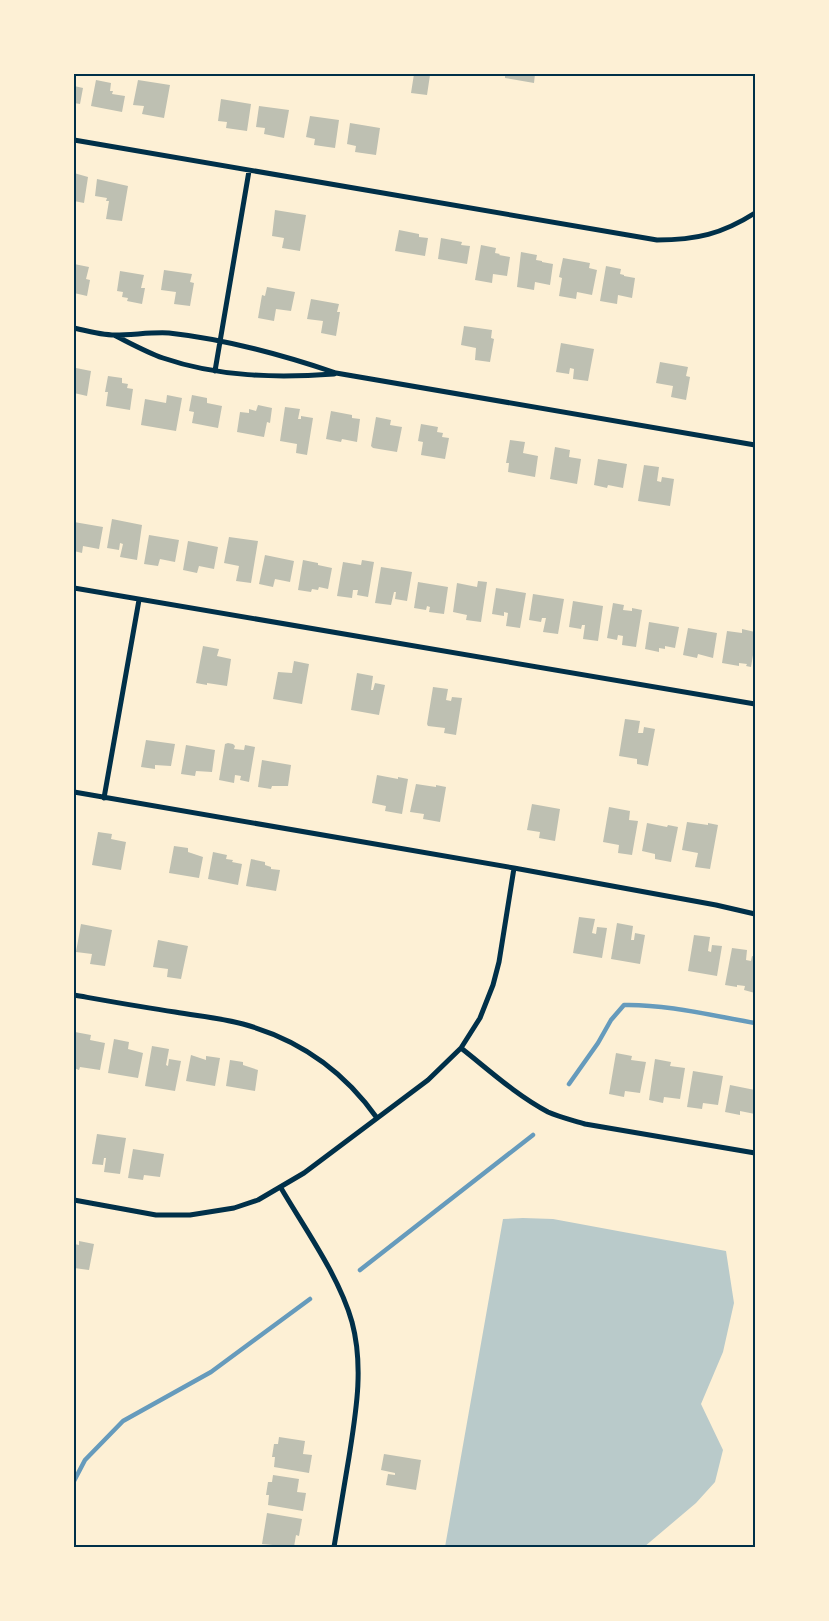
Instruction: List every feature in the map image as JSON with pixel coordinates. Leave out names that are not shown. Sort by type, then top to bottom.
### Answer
[{"type":"street","points":[[74,140],[658,240],[683,240],[712,234],[740,223],[755,213]]},
{"type":"street","points":[[215,371],[249,171]]},
{"type":"street","points":[[74,328],[114,335],[148,332],[168,333],[219,341],[309,364],[336,373],[755,445]]},
{"type":"street","points":[[114,335],[162,358],[215,371],[252,376],[291,377],[336,373]]},
{"type":"street","points":[[74,588],[755,704]]},
{"type":"street","points":[[104,798],[139,600]]},
{"type":"street","points":[[74,792],[716,904],[755,914]]},
{"type":"street","points":[[74,1200],[156,1215],[190,1215],[234,1208],[258,1200],[304,1174],[428,1080],[461,1048],[480,1018],[493,985],[499,962],[514,868]]},
{"type":"street","points":[[74,996],[229,1021],[291,1042],[337,1072],[377,1118]]},
{"type":"street","points":[[461,1048],[528,1100],[565,1119],[755,1153]]},
{"type":"street","points":[[281,1188],[337,1283],[352,1321],[356,1341],[359,1362],[357,1403],[334,1547]]},
{"type":"shaded area","points":[[503,1219],[553,1219],[726,1251],[734,1303],[723,1352],[701,1404],[723,1450],[715,1482],[696,1503],[644,1547],[445,1547]]},
{"type":"building","points":[[414,74],[430,75],[427,95],[411,93]]},
{"type":"building","points":[[505,74],[535,74],[534,83],[505,78]]},
{"type":"building","points":[[96,80],[111,83],[110,91],[113,91],[112,94],[125,96],[122,112],[91,106]]},
{"type":"building","points":[[138,80],[170,85],[164,118],[142,114],[144,106],[133,105]]},
{"type":"building","points":[[74,86],[83,88],[80,104],[74,103]]},
{"type":"building","points":[[221,99],[251,104],[247,131],[226,128],[227,122],[218,121]]},
{"type":"building","points":[[259,106],[289,110],[284,138],[264,134],[265,128],[256,127]]},
{"type":"building","points":[[310,116],[339,120],[335,148],[314,145],[315,139],[306,137]]},
{"type":"building","points":[[350,123],[380,128],[376,155],[355,152],[356,146],[347,144]]},
{"type":"building","points":[[74,173],[88,177],[84,203],[74,201]]},
{"type":"building","points":[[97,179],[128,186],[122,221],[106,219],[109,201],[106,201],[107,198],[95,196]]},
{"type":"building","points":[[275,210],[306,215],[300,251],[282,248],[284,238],[272,236]]},
{"type":"building","points":[[399,230],[428,238],[425,256],[395,251]]},
{"type":"building","points":[[441,238],[462,242],[461,245],[470,246],[467,264],[438,259]]},
{"type":"building","points":[[481,245],[496,248],[495,253],[510,257],[507,276],[493,274],[492,283],[475,280]]},
{"type":"building","points":[[521,252],[537,255],[536,260],[553,264],[550,285],[535,282],[534,290],[517,287]]},
{"type":"building","points":[[563,258],[590,263],[589,268],[597,270],[592,295],[577,292],[576,299],[559,296],[562,278],[559,277]]},
{"type":"building","points":[[74,264],[89,267],[86,279],[90,280],[87,296],[74,293]]},
{"type":"building","points":[[606,266],[621,269],[620,274],[635,278],[632,298],[618,295],[617,304],[600,301]]},
{"type":"building","points":[[164,270],[192,274],[190,282],[194,283],[190,306],[174,304],[176,292],[161,290]]},
{"type":"building","points":[[120,271],[144,275],[141,288],[145,288],[142,304],[127,301],[128,298],[122,297],[123,292],[117,291]]},
{"type":"building","points":[[267,287],[295,292],[291,311],[276,309],[274,321],[258,318],[262,295],[265,296]]},
{"type":"building","points":[[311,299],[339,304],[337,312],[340,312],[336,336],[321,333],[323,321],[307,319]]},
{"type":"building","points":[[464,326],[492,330],[491,338],[494,339],[490,362],[475,360],[476,348],[461,345]]},
{"type":"building","points":[[561,343],[594,349],[588,381],[573,379],[574,369],[570,368],[569,374],[556,372]]},
{"type":"building","points":[[660,362],[688,367],[686,376],[690,377],[686,400],[671,397],[673,386],[656,383]]},
{"type":"building","points":[[74,366],[91,371],[87,396],[74,393]]},
{"type":"building","points":[[108,376],[122,378],[122,383],[128,384],[127,388],[133,389],[130,410],[106,406],[108,392],[105,392]]},
{"type":"building","points":[[167,395],[182,398],[176,431],[141,425],[145,399],[166,403]]},
{"type":"building","points":[[192,395],[207,398],[207,403],[222,406],[218,428],[192,423],[194,412],[189,411]]},
{"type":"building","points":[[258,405],[272,408],[270,423],[267,422],[264,437],[237,432],[240,412],[249,413],[249,409],[256,411]]},
{"type":"building","points":[[285,407],[300,409],[298,419],[301,419],[301,416],[313,418],[307,455],[296,453],[297,444],[280,441]]},
{"type":"building","points":[[331,411],[352,415],[352,418],[360,419],[357,442],[342,439],[341,442],[326,439]]},
{"type":"building","points":[[376,417],[391,420],[390,425],[402,427],[397,452],[371,446]]},
{"type":"building","points":[[421,424],[438,427],[437,432],[443,433],[442,437],[449,438],[445,459],[421,455],[423,442],[418,441]]},
{"type":"building","points":[[510,440],[525,442],[523,453],[538,456],[535,477],[508,472],[509,463],[506,463]]},
{"type":"building","points":[[555,447],[570,450],[569,457],[581,459],[577,484],[550,479]]},
{"type":"building","points":[[598,459],[627,464],[623,488],[608,485],[607,488],[594,485]]},
{"type":"building","points":[[644,465],[659,467],[657,481],[661,482],[662,477],[674,479],[670,506],[638,501]]},
{"type":"building","points":[[112,519],[142,525],[137,560],[120,557],[123,544],[120,543],[119,550],[107,548]]},
{"type":"building","points":[[74,522],[103,527],[99,549],[83,546],[82,553],[74,551]]},
{"type":"building","points":[[149,535],[179,540],[175,562],[160,559],[158,566],[144,564]]},
{"type":"building","points":[[229,537],[258,541],[251,583],[236,581],[239,566],[224,563]]},
{"type":"building","points":[[188,541],[218,547],[214,569],[199,566],[197,573],[183,570]]},
{"type":"building","points":[[265,555],[294,561],[290,582],[275,579],[273,587],[259,584]]},
{"type":"building","points":[[303,560],[332,568],[328,589],[319,587],[318,590],[312,589],[311,592],[298,590]]},
{"type":"building","points":[[362,560],[374,562],[368,597],[357,595],[358,590],[353,590],[352,598],[337,596],[343,562],[361,565]]},
{"type":"building","points":[[381,567],[412,572],[407,601],[395,599],[396,592],[394,592],[391,605],[375,603]]},
{"type":"building","points":[[478,581],[487,582],[481,622],[466,620],[467,615],[453,612],[457,583],[477,587]]},
{"type":"building","points":[[418,582],[448,587],[444,614],[429,612],[430,607],[427,606],[426,610],[414,608]]},
{"type":"building","points":[[496,588],[526,593],[520,628],[506,626],[508,613],[504,612],[504,616],[492,614]]},
{"type":"building","points":[[533,594],[564,599],[558,634],[543,632],[546,618],[542,618],[541,622],[529,620]]},
{"type":"building","points":[[573,601],[603,606],[598,641],[583,639],[585,625],[582,625],[581,629],[569,627]]},
{"type":"building","points":[[613,603],[624,605],[623,610],[632,611],[632,608],[642,610],[636,647],[622,645],[623,636],[618,635],[617,640],[607,638]]},
{"type":"building","points":[[649,622],[679,627],[675,648],[665,646],[665,649],[659,648],[659,652],[645,649]]},
{"type":"building","points":[[688,628],[717,633],[713,658],[698,654],[697,658],[683,655]]},
{"type":"building","points":[[742,629],[755,632],[751,667],[746,666],[747,664],[739,663],[739,666],[722,663],[727,631],[742,633]]},
{"type":"building","points":[[203,646],[219,649],[217,656],[231,659],[227,686],[196,683]]},
{"type":"building","points":[[294,661],[309,664],[302,704],[273,699],[278,672],[292,673]]},
{"type":"building","points":[[357,673],[373,676],[371,690],[373,690],[375,683],[385,685],[379,715],[351,710]]},
{"type":"building","points":[[433,687],[448,689],[446,700],[451,701],[452,697],[462,698],[456,735],[444,733],[445,728],[428,726],[427,724]]},
{"type":"building","points":[[625,719],[640,721],[638,733],[643,733],[644,727],[655,729],[648,766],[637,764],[637,759],[619,756]]},
{"type":"building","points":[[146,740],[175,744],[171,766],[155,765],[155,769],[141,767]]},
{"type":"building","points":[[228,743],[235,746],[234,749],[244,750],[245,745],[255,747],[249,782],[240,780],[241,776],[235,775],[234,783],[219,780],[225,744]]},
{"type":"building","points":[[186,745],[215,750],[212,772],[196,771],[195,776],[181,774]]},
{"type":"building","points":[[262,760],[291,765],[288,786],[272,786],[271,789],[258,787]]},
{"type":"building","points":[[377,775],[408,779],[402,814],[385,811],[386,806],[372,803]]},
{"type":"building","points":[[416,784],[446,787],[440,822],[423,819],[424,814],[410,812]]},
{"type":"building","points":[[532,804],[560,809],[555,841],[539,838],[540,832],[527,830]]},
{"type":"building","points":[[609,807],[630,811],[629,820],[638,821],[632,855],[618,853],[619,845],[603,842]]},
{"type":"building","points":[[687,822],[718,825],[710,869],[695,867],[698,853],[682,850]]},
{"type":"building","points":[[647,823],[678,827],[671,862],[655,859],[655,854],[642,851]]},
{"type":"building","points":[[98,832],[112,834],[111,839],[126,842],[121,870],[92,865]]},
{"type":"building","points":[[174,846],[188,848],[188,852],[203,857],[199,878],[169,873]]},
{"type":"building","points":[[213,852],[227,855],[226,859],[242,864],[238,885],[208,879]]},
{"type":"building","points":[[251,859],[265,862],[265,865],[271,867],[271,869],[280,870],[276,891],[246,886]]},
{"type":"building","points":[[579,917],[595,919],[592,933],[596,934],[597,927],[607,928],[602,958],[573,953]]},
{"type":"building","points":[[617,923],[633,926],[631,940],[634,940],[635,933],[645,935],[640,964],[611,959]]},
{"type":"building","points":[[81,924],[112,930],[105,966],[90,964],[92,954],[76,952]]},
{"type":"building","points":[[694,935],[710,937],[708,951],[711,952],[712,945],[722,946],[717,976],[688,971]]},
{"type":"building","points":[[158,940],[188,946],[181,979],[167,977],[168,969],[153,967]]},
{"type":"building","points":[[732,948],[747,950],[746,960],[751,961],[752,956],[755,957],[755,993],[744,990],[745,986],[725,985]]},
{"type":"building","points":[[75,1032],[91,1035],[90,1040],[105,1043],[100,1070],[80,1067],[79,1070],[74,1068]]},
{"type":"building","points":[[114,1039],[129,1042],[128,1049],[143,1053],[138,1078],[108,1073]]},
{"type":"building","points":[[152,1046],[169,1049],[166,1065],[168,1066],[169,1059],[181,1061],[175,1091],[145,1086]]},
{"type":"building","points":[[616,1053],[632,1056],[631,1060],[646,1062],[640,1093],[625,1091],[624,1097],[609,1094]]},
{"type":"building","points":[[191,1055],[206,1060],[206,1056],[220,1058],[215,1086],[186,1081]]},
{"type":"building","points":[[655,1059],[671,1062],[670,1066],[685,1068],[680,1099],[664,1097],[663,1103],[649,1100]]},
{"type":"building","points":[[230,1060],[243,1062],[243,1065],[258,1070],[255,1091],[226,1086]]},
{"type":"building","points":[[693,1071],[723,1076],[718,1105],[703,1103],[702,1109],[687,1107]]},
{"type":"building","points":[[730,1085],[755,1090],[755,1114],[740,1111],[740,1115],[725,1112]]},
{"type":"building","points":[[97,1134],[126,1138],[120,1174],[104,1172],[106,1158],[104,1158],[103,1165],[92,1164]]},
{"type":"building","points":[[133,1149],[164,1154],[160,1177],[144,1175],[143,1180],[128,1178]]},
{"type":"building","points":[[79,1241],[94,1244],[89,1270],[74,1268],[74,1244],[79,1245]]},
{"type":"building","points":[[279,1437],[305,1441],[303,1454],[312,1455],[309,1473],[274,1467],[275,1457],[272,1457],[274,1444],[278,1444]]},
{"type":"building","points":[[384,1454],[421,1460],[416,1490],[386,1485],[388,1474],[395,1475],[395,1473],[381,1470]]},
{"type":"building","points":[[273,1475],[299,1479],[297,1492],[306,1493],[303,1511],[268,1505],[269,1495],[266,1495],[268,1482],[272,1482]]},
{"type":"building","points":[[267,1513],[302,1519],[299,1536],[296,1535],[294,1547],[262,1544]]},
{"type":"waterway","points":[[569,1084],[598,1043],[611,1020],[624,1005],[673,1008],[755,1023]]},
{"type":"waterway","points":[[360,1270],[533,1135]]},
{"type":"waterway","points":[[74,1481],[85,1460],[123,1421],[211,1372],[310,1299]]}]
